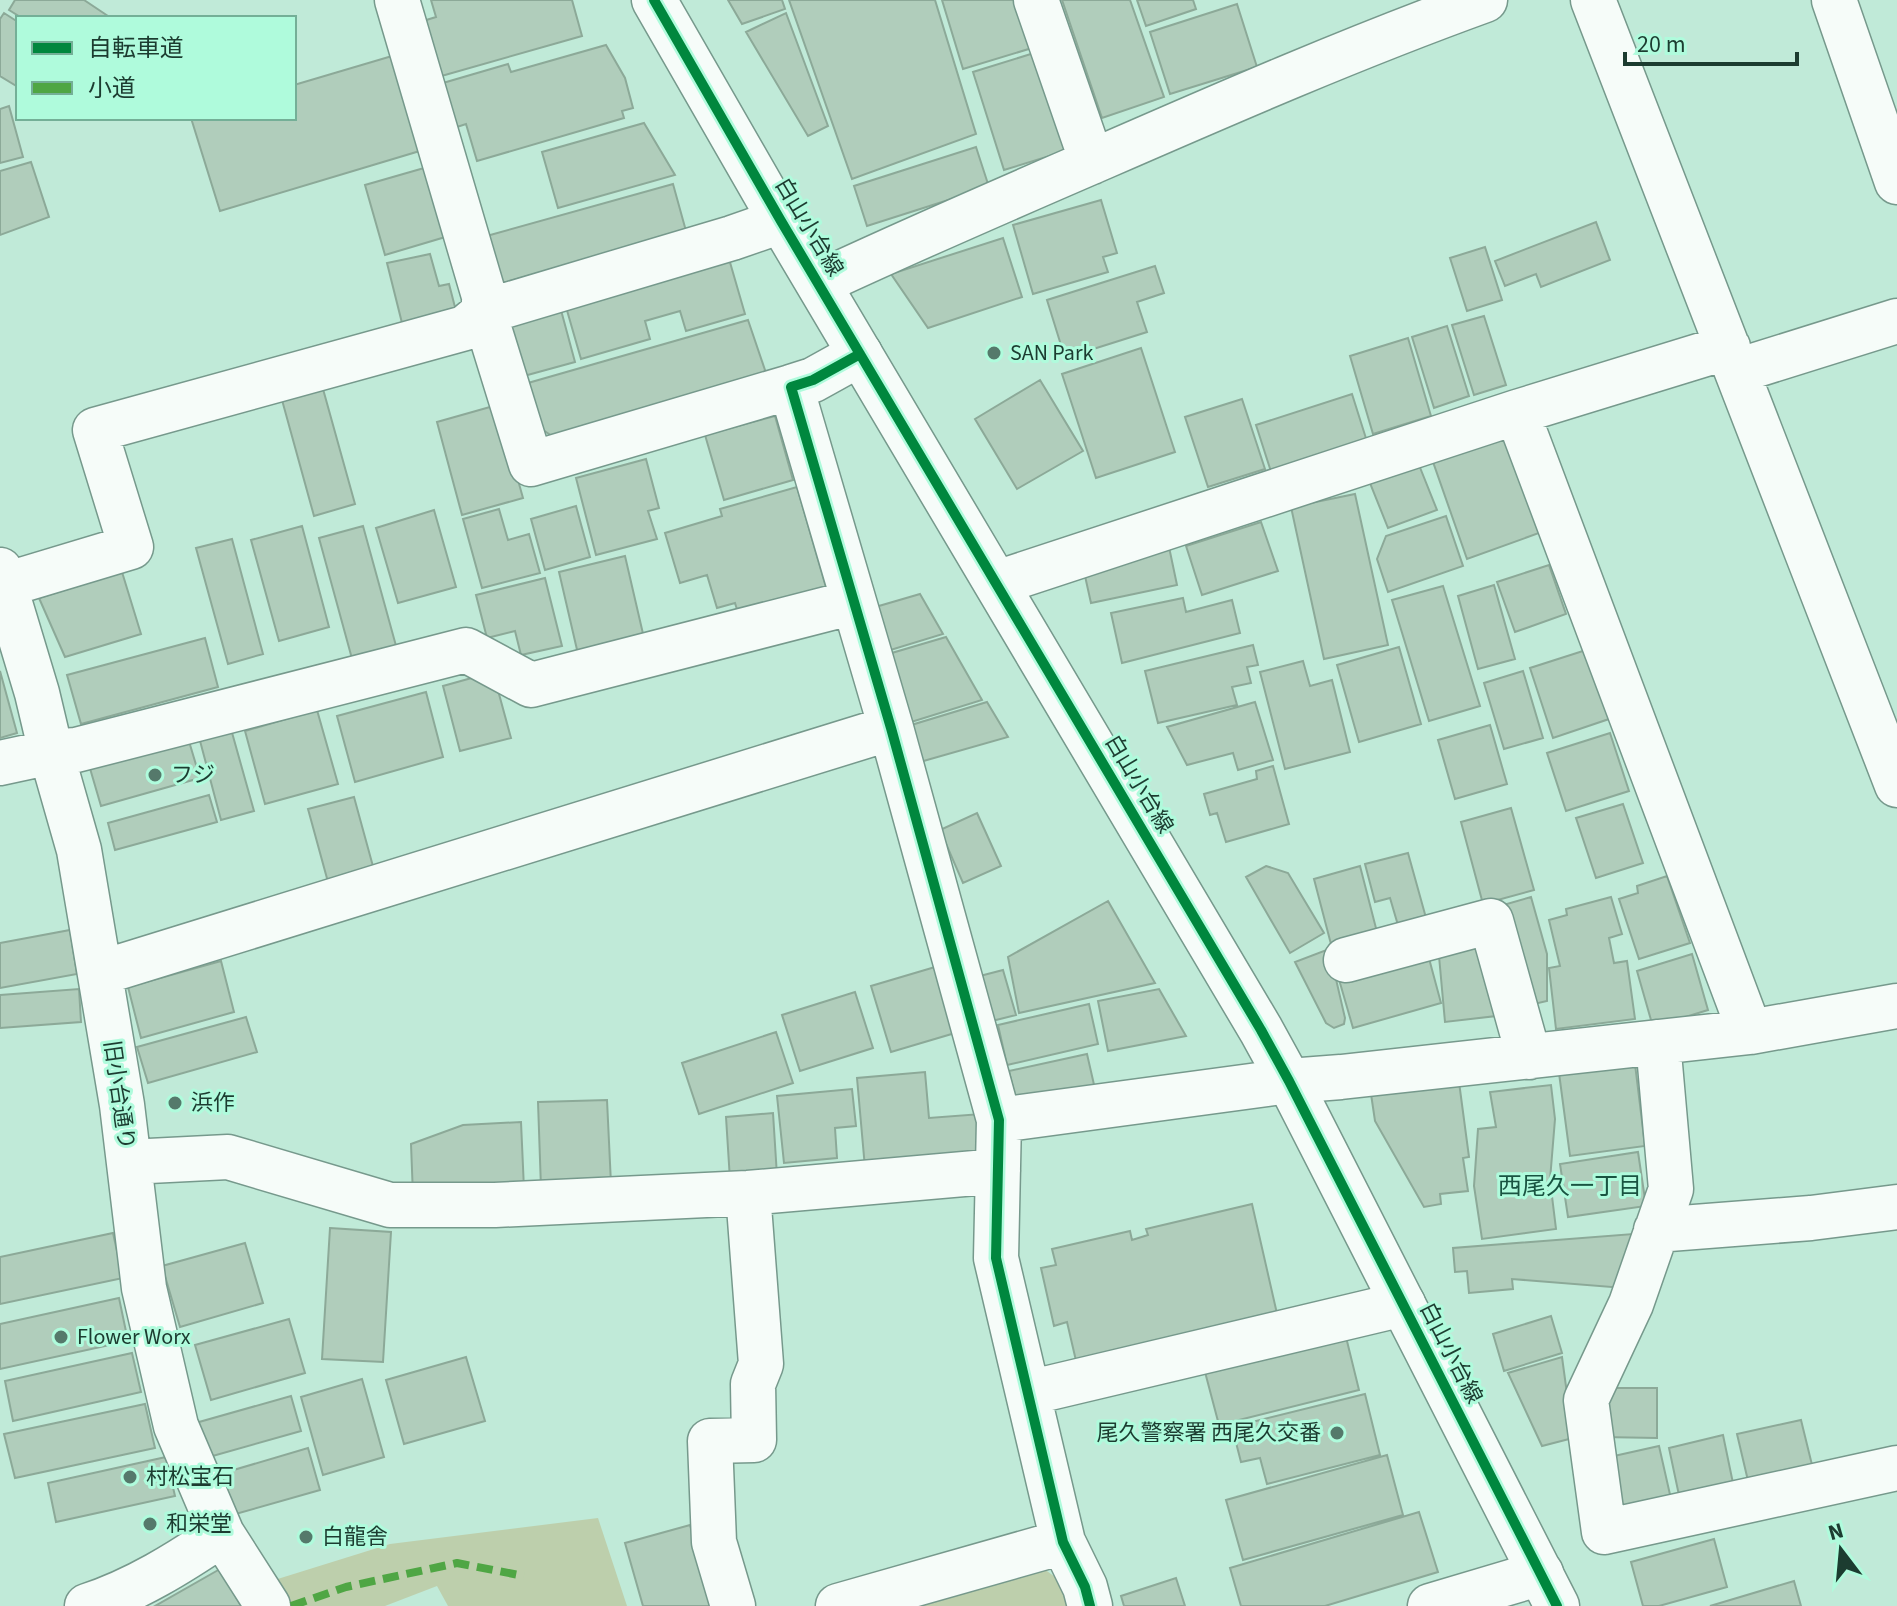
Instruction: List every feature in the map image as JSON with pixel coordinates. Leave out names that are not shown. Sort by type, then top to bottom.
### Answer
[{"type":"street","points":[[397,0],[484,296],[484,312],[531,464],[813,380],[860,354]]},
{"type":"street","name":"白山小台線","points":[[654,0],[781,221],[1230,975],[1289,1081],[1549,1590]]},
{"type":"street","points":[[1036,0],[1092,162]]},
{"type":"street","points":[[819,283],[892,248],[1251,92],[1425,10],[1485,0]]},
{"type":"street","points":[[1593,0],[1897,785]]},
{"type":"street","points":[[1834,0],[1897,182]]},
{"type":"street","points":[[2,577],[131,547],[95,430],[465,328],[484,312],[781,221]]},
{"type":"street","points":[[997,583],[1517,412],[1897,321]]},
{"type":"street","points":[[791,387],[891,728],[999,1120],[996,1258],[1063,1542],[1085,1587],[1090,1606]]},
{"type":"street","points":[[1517,412],[1750,1032]]},
{"type":"street","name":"旧小台通り","points":[[2,577],[36,688],[79,850],[129,1162],[144,1288],[176,1426],[222,1534],[268,1606]]},
{"type":"street","points":[[0,763],[76,750],[466,650],[531,685],[854,602]]},
{"type":"street","points":[[100,973],[891,728]]},
{"type":"street","points":[[1346,960],[1491,921],[1529,1057]]},
{"type":"street","points":[[999,1120],[1289,1081],[1750,1032],[1897,1006]]},
{"type":"street","points":[[1658,1042],[1671,1189],[1631,1304],[1586,1400],[1591,1538],[1897,1468]]},
{"type":"street","points":[[129,1162],[228,1157],[390,1205],[495,1205],[748,1193],[998,1171]]},
{"type":"street","points":[[733,1606],[714,1542],[710,1441],[754,1440],[753,1384],[761,1364],[748,1193]]},
{"type":"street","points":[[1656,1230],[1811,1218],[1897,1207]]},
{"type":"street","points":[[1028,1393],[1403,1304]]},
{"type":"street","points":[[87,1606],[109,1599],[174,1566],[222,1534]]},
{"type":"street","points":[[838,1606],[1063,1542]]},
{"type":"street","points":[[1430,1606],[1549,1590]]},
{"type":"green space","points":[[598,1518],[627,1606],[448,1606],[437,1586],[385,1606],[282,1606],[268,1582],[390,1544]]},
{"type":"green space","points":[[1040,1566],[1073,1590],[1077,1606],[893,1606]]},
{"type":"building","points":[[15,0],[84,0],[108,16],[19,16],[9,10]]},
{"type":"building","points":[[431,0],[572,0],[582,36],[438,77],[423,21],[436,17]]},
{"type":"building","points":[[728,0],[782,0],[785,9],[742,24]]},
{"type":"building","points":[[789,0],[935,0],[976,134],[852,179]]},
{"type":"building","points":[[942,0],[1017,0],[1032,48],[963,69]]},
{"type":"building","points":[[1062,0],[1130,0],[1164,97],[1102,118]]},
{"type":"building","points":[[1137,0],[1193,0],[1196,9],[1146,26]]},
{"type":"building","points":[[1237,4],[1257,67],[1170,94],[1150,32]]},
{"type":"building","points":[[4,13],[16,21],[16,86],[0,76],[0,19]]},
{"type":"building","points":[[786,13],[828,126],[808,136],[746,32]]},
{"type":"building","points":[[606,45],[625,78],[633,108],[622,111],[624,118],[477,161],[466,124],[457,127],[443,83],[508,64],[511,72]]},
{"type":"building","points":[[1034,53],[1066,151],[1004,170],[973,72]]},
{"type":"building","points":[[392,56],[423,150],[220,211],[192,120],[296,120],[296,84]]},
{"type":"building","points":[[9,106],[23,157],[0,163],[0,109]]},
{"type":"building","points":[[644,123],[675,175],[558,208],[542,152]]},
{"type":"building","points":[[976,147],[989,187],[867,226],[854,186]]},
{"type":"building","points":[[31,162],[49,217],[0,235],[0,171]]},
{"type":"building","points":[[431,166],[452,235],[385,255],[365,185]]},
{"type":"building","points":[[673,184],[686,231],[496,285],[483,237]]},
{"type":"building","points":[[1101,200],[1117,253],[1103,257],[1108,272],[1033,294],[1013,225]]},
{"type":"building","points":[[1596,222],[1610,260],[1541,287],[1536,274],[1505,286],[1495,261]]},
{"type":"building","points":[[1003,238],[1022,297],[928,328],[891,274]]},
{"type":"building","points":[[1485,247],[1502,300],[1467,311],[1450,258]]},
{"type":"building","points":[[727,252],[745,314],[686,331],[680,311],[645,321],[650,339],[581,359],[564,300]]},
{"type":"building","points":[[430,254],[439,286],[449,284],[456,311],[402,323],[387,263]]},
{"type":"building","points":[[1155,266],[1164,293],[1137,302],[1147,332],[1065,358],[1047,300]]},
{"type":"building","points":[[558,299],[575,362],[513,379],[496,317]]},
{"type":"building","points":[[1484,316],[1506,385],[1474,395],[1452,325]]},
{"type":"building","points":[[748,320],[766,373],[552,436],[543,430],[528,383]]},
{"type":"building","points":[[1447,326],[1469,396],[1434,408],[1412,337]]},
{"type":"building","points":[[1408,338],[1431,416],[1373,434],[1350,356]]},
{"type":"building","points":[[1141,348],[1175,452],[1096,478],[1062,374]]},
{"type":"building","points":[[1040,380],[1083,451],[1017,489],[975,419]]},
{"type":"building","points":[[323,389],[355,504],[314,516],[282,400]]},
{"type":"building","points":[[1352,394],[1370,451],[1274,481],[1256,425]]},
{"type":"building","points":[[1242,399],[1265,469],[1208,487],[1185,417]]},
{"type":"building","points":[[497,405],[523,498],[462,515],[437,422]]},
{"type":"building","points":[[775,416],[793,480],[724,500],[705,435]]},
{"type":"building","points":[[1503,433],[1539,533],[1467,559],[1432,459]]},
{"type":"building","points":[[646,459],[659,508],[648,511],[657,539],[596,555],[576,478]]},
{"type":"building","points":[[1419,465],[1437,510],[1388,528],[1370,483]]},
{"type":"building","points":[[797,487],[827,591],[739,616],[735,603],[717,608],[707,575],[680,583],[665,533],[722,516],[720,509]]},
{"type":"building","points":[[1355,494],[1388,645],[1324,659],[1291,507]]},
{"type":"building","points":[[576,506],[590,557],[545,570],[531,519]]},
{"type":"building","points":[[499,509],[508,540],[529,534],[540,573],[482,588],[463,519]]},
{"type":"building","points":[[434,510],[456,587],[398,603],[376,528]]},
{"type":"building","points":[[1446,516],[1463,566],[1388,592],[1377,559],[1386,536]]},
{"type":"building","points":[[1261,522],[1278,571],[1202,595],[1186,546]]},
{"type":"building","points":[[302,526],[329,627],[279,641],[251,540]]},
{"type":"building","points":[[363,526],[398,653],[354,666],[319,538]]},
{"type":"building","points":[[232,539],[263,654],[228,664],[196,548]]},
{"type":"building","points":[[1169,547],[1177,585],[1091,603],[1083,567]]},
{"type":"building","points":[[625,556],[644,638],[578,654],[559,572]]},
{"type":"building","points":[[1549,565],[1566,614],[1515,632],[1497,582]]},
{"type":"building","points":[[122,572],[141,634],[65,657],[39,598]]},
{"type":"building","points":[[545,578],[562,646],[521,655],[515,631],[487,638],[476,595]]},
{"type":"building","points":[[1494,585],[1515,659],[1478,669],[1458,596]]},
{"type":"building","points":[[1443,586],[1480,706],[1429,721],[1392,600]]},
{"type":"building","points":[[920,594],[943,634],[884,652],[872,608]]},
{"type":"building","points":[[1183,598],[1186,612],[1232,600],[1240,633],[1122,663],[1111,613]]},
{"type":"building","points":[[946,637],[982,700],[908,723],[885,655]]},
{"type":"building","points":[[205,638],[218,687],[81,724],[67,675]]},
{"type":"building","points":[[1253,645],[1258,665],[1247,667],[1251,683],[1232,687],[1237,705],[1158,723],[1145,671]]},
{"type":"building","points":[[1399,647],[1421,724],[1359,742],[1337,665]]},
{"type":"building","points":[[1586,650],[1609,719],[1553,738],[1530,668]]},
{"type":"building","points":[[1303,661],[1310,686],[1332,680],[1350,752],[1285,769],[1260,672]]},
{"type":"building","points":[[0,671],[17,733],[0,738]]},
{"type":"building","points":[[1523,671],[1543,738],[1504,749],[1484,683]]},
{"type":"building","points":[[493,672],[511,738],[460,751],[443,686]]},
{"type":"building","points":[[426,692],[443,757],[355,782],[337,716]]},
{"type":"building","points":[[987,702],[1008,737],[920,762],[908,726]]},
{"type":"building","points":[[1255,702],[1273,760],[1238,770],[1233,753],[1187,765],[1167,727]]},
{"type":"building","points":[[317,710],[338,784],[265,804],[245,731]]},
{"type":"building","points":[[1490,725],[1507,784],[1455,799],[1438,740]]},
{"type":"building","points":[[231,729],[254,811],[221,820],[199,737]]},
{"type":"building","points":[[1610,733],[1629,791],[1566,811],[1547,753]]},
{"type":"building","points":[[188,738],[200,778],[101,806],[89,765]]},
{"type":"building","points":[[1273,766],[1289,824],[1226,842],[1217,813],[1210,815],[1204,794],[1257,779],[1256,771]]},
{"type":"building","points":[[209,795],[217,822],[115,850],[108,823]]},
{"type":"building","points":[[354,797],[374,870],[328,882],[308,809]]},
{"type":"building","points":[[1623,804],[1643,863],[1596,878],[1576,818]]},
{"type":"building","points":[[1511,808],[1534,890],[1483,904],[1461,822]]},
{"type":"building","points":[[977,813],[1001,866],[963,883],[940,830]]},
{"type":"building","points":[[1408,853],[1428,925],[1400,932],[1390,898],[1375,902],[1365,864]]},
{"type":"building","points":[[1266,866],[1288,873],[1324,933],[1290,953],[1246,877]]},
{"type":"building","points":[[1360,866],[1378,936],[1332,948],[1314,879]]},
{"type":"building","points":[[1667,876],[1690,943],[1639,959],[1619,899],[1638,893],[1637,886]]},
{"type":"building","points":[[1531,897],[1547,954],[1547,1001],[1521,1007],[1493,908]]},
{"type":"building","points":[[1611,897],[1622,934],[1609,938],[1614,963],[1627,961],[1635,1019],[1556,1029],[1549,968],[1560,966],[1549,920],[1567,915],[1566,909]]},
{"type":"building","points":[[1108,901],[1155,983],[1019,1013],[1008,957]]},
{"type":"building","points":[[70,930],[77,974],[0,988],[0,943]]},
{"type":"building","points":[[1489,940],[1496,1016],[1445,1022],[1438,945]]},
{"type":"building","points":[[1329,949],[1345,1018],[1344,1024],[1334,1028],[1326,1023],[1295,962]]},
{"type":"building","points":[[1427,951],[1441,1003],[1353,1028],[1338,976]]},
{"type":"building","points":[[1692,954],[1708,1010],[1653,1027],[1637,971]]},
{"type":"building","points":[[221,961],[234,1012],[141,1038],[128,987]]},
{"type":"building","points":[[935,967],[955,1033],[891,1052],[871,986]]},
{"type":"building","points":[[1003,970],[1016,1015],[988,1022],[976,977]]},
{"type":"building","points":[[79,989],[81,1022],[0,1028],[0,995]]},
{"type":"building","points":[[1159,989],[1186,1036],[1108,1051],[1098,1001]]},
{"type":"building","points":[[855,992],[873,1048],[800,1071],[782,1015]]},
{"type":"building","points":[[1089,1004],[1098,1044],[1007,1065],[998,1025]]},
{"type":"building","points":[[246,1017],[257,1052],[148,1083],[137,1047]]},
{"type":"building","points":[[776,1032],[793,1083],[699,1114],[682,1063]]},
{"type":"building","points":[[1087,1054],[1095,1089],[1017,1106],[1009,1071]]},
{"type":"building","points":[[1635,1064],[1645,1146],[1570,1156],[1559,1073]]},
{"type":"building","points":[[925,1072],[929,1118],[981,1114],[985,1159],[865,1168],[857,1078]]},
{"type":"building","points":[[1459,1082],[1469,1157],[1463,1158],[1468,1191],[1440,1194],[1441,1204],[1424,1207],[1375,1121],[1371,1094]]},
{"type":"building","points":[[1551,1085],[1555,1119],[1550,1180],[1556,1229],[1482,1239],[1474,1186],[1478,1129],[1496,1127],[1490,1092]]},
{"type":"building","points":[[852,1089],[856,1126],[835,1128],[837,1158],[784,1163],[777,1096]]},
{"type":"building","points":[[607,1100],[611,1184],[541,1188],[538,1102]]},
{"type":"building","points":[[773,1113],[777,1176],[730,1180],[726,1117]]},
{"type":"building","points":[[521,1122],[524,1189],[413,1196],[411,1144],[463,1125]]},
{"type":"building","points":[[1638,1152],[1646,1206],[1568,1217],[1560,1164]]},
{"type":"building","points":[[1252,1204],[1278,1318],[1077,1365],[1067,1322],[1054,1326],[1041,1268],[1056,1265],[1052,1249],[1130,1231],[1132,1240],[1148,1235],[1146,1229]]},
{"type":"building","points":[[330,1228],[391,1232],[383,1362],[322,1359]]},
{"type":"building","points":[[113,1233],[123,1278],[0,1304],[0,1257]]},
{"type":"building","points":[[1633,1234],[1624,1288],[1512,1279],[1513,1289],[1469,1293],[1467,1271],[1455,1272],[1453,1248]]},
{"type":"building","points":[[245,1243],[263,1303],[180,1327],[162,1266]]},
{"type":"building","points":[[119,1298],[128,1341],[0,1369],[0,1324]]},
{"type":"building","points":[[1551,1316],[1562,1353],[1504,1371],[1493,1334]]},
{"type":"building","points":[[289,1319],[305,1373],[211,1400],[195,1345]]},
{"type":"building","points":[[1346,1337],[1359,1390],[1219,1425],[1205,1372]]},
{"type":"building","points":[[132,1353],[141,1392],[13,1421],[5,1381]]},
{"type":"building","points":[[466,1357],[485,1421],[404,1444],[386,1380]]},
{"type":"building","points":[[1562,1357],[1573,1438],[1542,1446],[1508,1373]]},
{"type":"building","points":[[362,1379],[384,1457],[323,1475],[301,1397]]},
{"type":"building","points":[[1602,1388],[1657,1388],[1657,1438],[1602,1437]]},
{"type":"building","points":[[1365,1394],[1380,1455],[1267,1484],[1260,1458],[1241,1462],[1232,1427]]},
{"type":"building","points":[[291,1396],[301,1431],[202,1459],[192,1424]]},
{"type":"building","points":[[145,1404],[155,1448],[15,1478],[4,1434]]},
{"type":"building","points":[[1801,1420],[1813,1469],[1749,1485],[1737,1434]]},
{"type":"building","points":[[1723,1435],[1734,1488],[1680,1500],[1669,1448]]},
{"type":"building","points":[[1659,1446],[1671,1499],[1617,1512],[1605,1458]]},
{"type":"building","points":[[308,1448],[320,1490],[232,1515],[220,1474]]},
{"type":"building","points":[[1387,1455],[1403,1515],[1243,1560],[1226,1500]]},
{"type":"building","points":[[166,1457],[175,1496],[56,1522],[48,1483]]},
{"type":"building","points":[[1419,1512],[1438,1572],[1325,1606],[1241,1606],[1230,1568]]},
{"type":"building","points":[[690,1525],[713,1606],[643,1606],[625,1543]]},
{"type":"building","points":[[1714,1539],[1727,1587],[1659,1606],[1643,1606],[1631,1562]]},
{"type":"building","points":[[220,1569],[241,1606],[155,1606]]},
{"type":"building","points":[[1176,1578],[1185,1606],[1124,1606],[1121,1596]]},
{"type":"building","points":[[1794,1581],[1801,1606],[1710,1606]]},
{"type":"marked path","points":[[291,1606],[346,1587],[457,1563],[524,1576]]},
{"type":"cycle path","points":[[654,0],[781,221],[1261,1030],[1557,1606]]},
{"type":"cycle path","points":[[860,354],[813,380],[791,387],[891,728],[999,1120],[996,1258],[1063,1542],[1085,1587],[1090,1606]]},
{"type":"place","name":"SAN Park","points":[[994,353]]},
{"type":"place","name":"フジ","points":[[155,775]]},
{"type":"place","name":"浜作","points":[[175,1103]]},
{"type":"place","name":"Flower Worx","points":[[61,1337]]},
{"type":"place","name":"尾久警察署 西尾久交番","points":[[1337,1433]]},
{"type":"place","name":"村松宝石","points":[[130,1477]]},
{"type":"place","name":"和栄堂","points":[[150,1524]]},
{"type":"place","name":"白龍舎","points":[[306,1537]]},
{"type":"district","name":"西尾久一丁目","points":[[1570,1186]]}]
